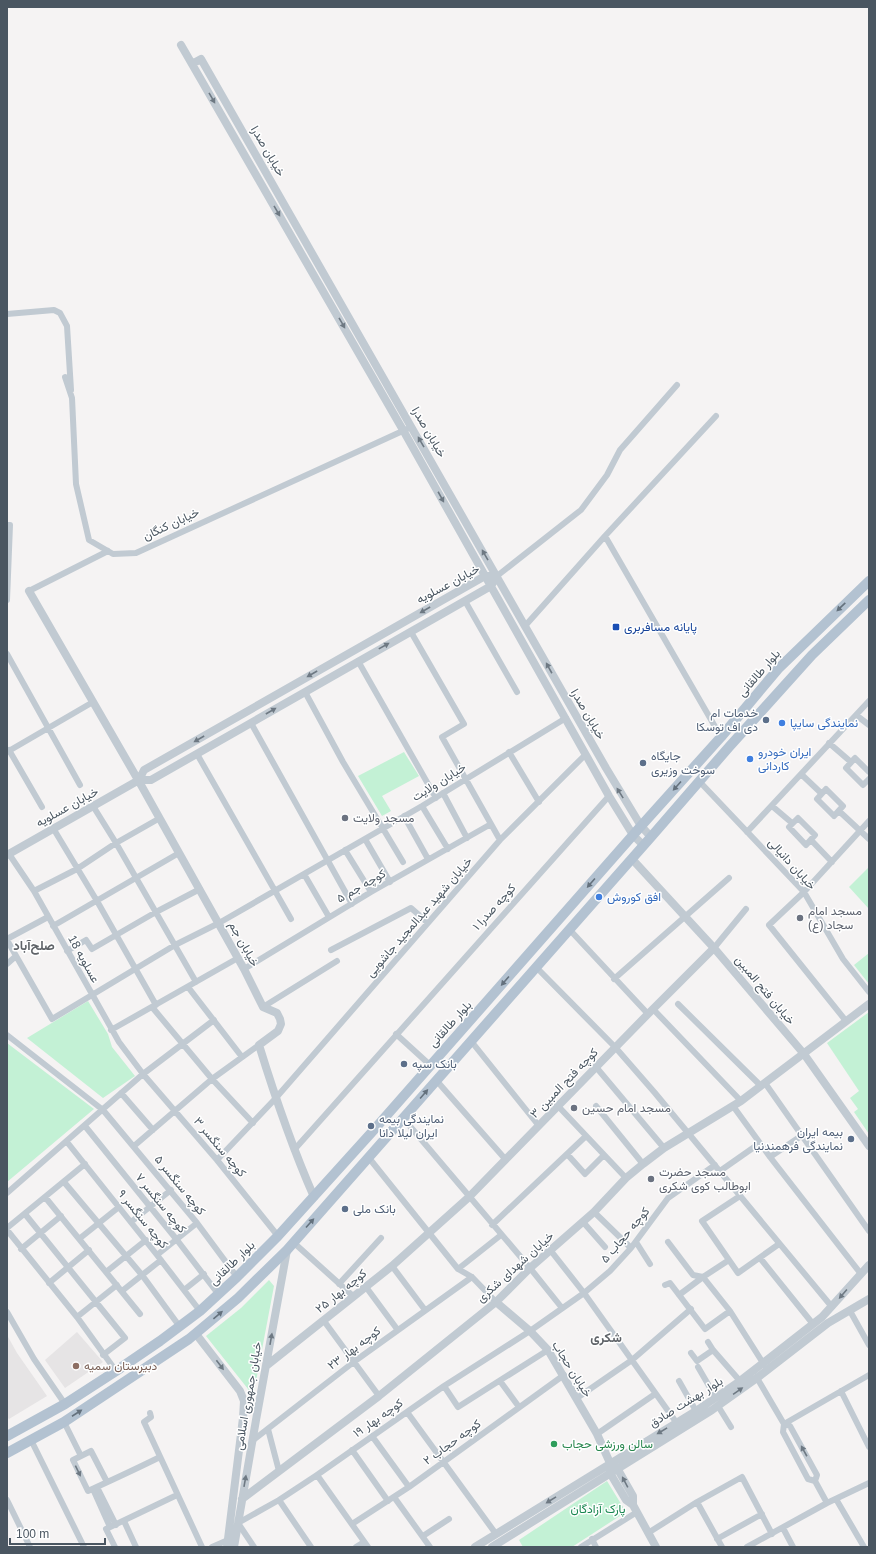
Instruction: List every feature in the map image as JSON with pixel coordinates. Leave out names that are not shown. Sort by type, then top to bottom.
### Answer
[{"type":"main road","name":"بلوار طالقانی","points":[[7,1436],[64,1404],[116,1371],[180,1327],[238,1277],[314,1197],[721,737],[778,669],[869,581]]},
{"type":"main road","points":[[7,1453],[64,1422],[193,1336],[238,1298],[290,1246],[369,1158],[568,929],[652,837],[699,780],[812,655],[867,605]]},
{"type":"main road","points":[[526,957],[536,967]]},
{"type":"main road","points":[[180,1327],[193,1336]]},
{"type":"street","name":"خیابان صدرا","points":[[181,45],[403,430],[609,796],[633,835],[643,846]]},
{"type":"street","name":"خیابان صدرا","points":[[192,64],[201,59],[606,768],[641,826],[652,837]]},
{"type":"street","points":[[236,139],[245,134]]},
{"type":"street","points":[[286,227],[295,222]]},
{"type":"street","points":[[330,303],[338,298]]},
{"type":"street","points":[[7,314],[54,310],[60,313],[67,326],[72,398]]},
{"type":"street","name":"خیابان کنگان","points":[[65,378],[72,398],[76,484],[89,540],[113,554],[136,553],[412,427]]},
{"type":"street","points":[[497,576],[581,510],[606,475],[620,450],[677,385]]},
{"type":"street","points":[[525,626],[605,536],[716,416]]},
{"type":"street","points":[[7,600],[9,525]]},
{"type":"street","points":[[605,536],[721,737]]},
{"type":"street","points":[[42,807],[8,751],[93,702],[29,591],[108,551]]},
{"type":"street","name":"خیابان عسلویه","points":[[139,780],[144,770],[485,576],[497,576]]},
{"type":"street","name":"خیابان عسلویه","points":[[8,854],[139,780],[151,780],[197,754],[491,586],[497,576]]},
{"type":"street","points":[[465,601],[517,692]]},
{"type":"street","points":[[411,632],[464,724],[442,737],[500,840]]},
{"type":"street","points":[[7,654],[80,785]]},
{"type":"street","points":[[358,661],[436,798]]},
{"type":"street","points":[[549,689],[558,684]]},
{"type":"street","points":[[305,692],[343,762],[403,862]]},
{"type":"street","points":[[747,832],[869,701]]},
{"type":"street","name":"خیابان جم","points":[[93,702],[200,889],[263,1007]]},
{"type":"street","points":[[856,715],[869,725]]},
{"type":"street","name":"خیابان ولایت","points":[[16,956],[52,1019],[91,994],[175,945],[275,891],[436,798],[465,778],[566,718]]},
{"type":"street","points":[[251,723],[352,904]]},
{"type":"street","points":[[829,743],[851,762]]},
{"type":"street","points":[[509,752],[539,802]]},
{"type":"street","points":[[197,754],[292,919]]},
{"type":"street","name":"خیابان شهید عبدالمجید جاشویی","points":[[217,1160],[275,1099],[500,840],[586,754]]},
{"type":"street","points":[[868,780],[863,785],[846,768],[855,758],[869,772]]},
{"type":"street","points":[[597,774],[606,768]]},
{"type":"street","points":[[801,774],[821,793]]},
{"type":"street","name":"خیابان دانیالی","points":[[699,780],[804,892],[844,959],[869,992]]},
{"type":"street","points":[[826,789],[844,806],[838,811],[834,816],[817,799],[826,789]]},
{"type":"street","points":[[442,794],[467,838]]},
{"type":"street","name":"کوچه صدرا ۱","points":[[294,1150],[609,796]]},
{"type":"street","points":[[93,806],[196,982]]},
{"type":"street","points":[[422,806],[448,849]]},
{"type":"street","points":[[772,806],[792,823]]},
{"type":"street","points":[[838,811],[869,839]]},
{"type":"street","points":[[404,816],[428,859]]},
{"type":"street","points":[[34,891],[77,869],[116,843],[160,818]]},
{"type":"street","points":[[798,818],[815,835],[806,845],[789,827],[792,823],[798,818]]},
{"type":"street","points":[[846,1021],[768,925],[804,892],[869,821]]},
{"type":"street","name":"کوچه جم ۵","points":[[244,969],[371,892],[491,824]]},
{"type":"street","points":[[53,828],[136,969],[154,1006],[182,1044],[212,1080],[253,1123]]},
{"type":"street","points":[[365,839],[390,882]]},
{"type":"street","points":[[810,840],[832,862]]},
{"type":"street","points":[[345,850],[371,892]]},
{"type":"street","points":[[53,926],[179,853]]},
{"type":"street","name":"عسلویه 18","points":[[8,854],[34,891],[111,1030],[143,1074]]},
{"type":"street","name":"خیابان فتح المبین","points":[[632,859],[686,916],[804,1054],[869,1146]]},
{"type":"street","points":[[304,874],[329,917]]},
{"type":"street","points":[[614,979],[729,878]]},
{"type":"street","points":[[67,950],[86,940],[92,949],[156,912],[200,889]]},
{"type":"street","points":[[331,950],[411,908],[428,923]]},
{"type":"street","points":[[714,948],[746,909]]},
{"type":"street","points":[[7,964],[16,956],[7,939],[48,917]]},
{"type":"street","points":[[568,929],[614,979],[651,1011],[741,1101]]},
{"type":"street","name":"کوچه فتح المبین ۳","points":[[429,1233],[469,1197],[506,1160],[615,1047],[714,948]]},
{"type":"street","points":[[111,1030],[238,958]]},
{"type":"street","points":[[263,1007],[337,961]]},
{"type":"street","points":[[536,967],[615,1047],[720,1171],[839,1317]]},
{"type":"street","points":[[188,987],[242,1057]]},
{"type":"street","points":[[678,1004],[763,1084],[802,1136],[869,1231]]},
{"type":"street","points":[[804,1054],[869,1004]]},
{"type":"street","points":[[134,1146],[212,1080],[278,1031],[281,1024],[277,1013],[263,1007]]},
{"type":"street","points":[[7,1193],[143,1074],[214,1020]]},
{"type":"street","points":[[396,1034],[430,1065]]},
{"type":"street","name":"کوچه سنگسر ۵","points":[[7,1035],[103,1110],[171,1190],[238,1277]]},
{"type":"street","points":[[471,1041],[539,1126]]},
{"type":"street","points":[[259,1045],[275,1099],[294,1150],[314,1197]]},
{"type":"street","name":"خیابان شهدای شکری","points":[[242,1498],[379,1396],[496,1302],[530,1268],[594,1212],[626,1178],[643,1164],[664,1148],[741,1101],[804,1054]]},
{"type":"street","points":[[596,1067],[664,1148]]},
{"type":"street","name":"کوچه سنگسر ۳","points":[[143,1074],[217,1160],[278,1236]]},
{"type":"street","points":[[436,1080],[506,1160]]},
{"type":"street","points":[[121,1093],[153,1130]]},
{"type":"street","points":[[558,1106],[626,1178]]},
{"type":"street","points":[[596,1106],[643,1164]]},
{"type":"street","points":[[733,1106],[770,1157],[861,1274]]},
{"type":"street","points":[[403,1118],[562,1308]]},
{"type":"street","name":"کوچه سنگسر ۷","points":[[85,1126],[219,1294]]},
{"type":"street","points":[[492,1225],[586,1136]]},
{"type":"street","points":[[770,1157],[802,1136]]},
{"type":"street","name":"کوچه سنگسر ۹","points":[[67,1142],[146,1240],[200,1311]]},
{"type":"street","points":[[720,1171],[760,1143]]},
{"type":"street","points":[[567,1154],[585,1174],[604,1156]]},
{"type":"street","points":[[369,1158],[458,1269],[472,1276],[496,1302]]},
{"type":"street","points":[[85,1164],[7,1229],[21,1249],[77,1317],[116,1371]]},
{"type":"street","name":"کوچه حجاب ۵","points":[[530,1331],[584,1293],[610,1271],[636,1242],[668,1198],[715,1165]]},
{"type":"street","points":[[64,1182],[142,1275],[180,1327]]},
{"type":"street","points":[[131,1222],[171,1190]]},
{"type":"street","points":[[740,1196],[702,1221],[738,1272],[779,1244]]},
{"type":"street","points":[[45,1197],[140,1314]]},
{"type":"street","points":[[79,1239],[118,1207]]},
{"type":"street","points":[[594,1212],[631,1248]]},
{"type":"street","points":[[25,1214],[125,1338],[103,1355]]},
{"type":"street","points":[[21,1249],[61,1216]]},
{"type":"street","points":[[583,1222],[606,1247]]},
{"type":"street","points":[[122,1291],[142,1275],[159,1257],[197,1223]]},
{"type":"street","name":"کوچه بهار ۲۵","points":[[266,1366],[392,1266],[429,1233]]},
{"type":"street","points":[[458,1269],[501,1234]]},
{"type":"street","points":[[339,1284],[382,1238]]},
{"type":"street","points":[[106,1272],[146,1240]]},
{"type":"street","points":[[636,1242],[650,1264]]},
{"type":"street","points":[[668,1242],[693,1275],[702,1277],[730,1311],[763,1363]]},
{"type":"street","points":[[290,1246],[353,1296]]},
{"type":"street","name":"خیابان جمهوری اسلامی","points":[[234,1547],[252,1441],[290,1246]]},
{"type":"street","points":[[49,1283],[89,1250]]},
{"type":"street","points":[[551,1251],[584,1293],[676,1422]]},
{"type":"street","points":[[760,1258],[813,1324]]},
{"type":"street","points":[[679,1295],[702,1277],[729,1260]]},
{"type":"street","name":"بلوار بهشت صادق","points":[[475,1547],[676,1422],[717,1402],[740,1381],[813,1324],[832,1307],[869,1265]]},
{"type":"street","points":[[392,1266],[425,1310]]},
{"type":"street","points":[[184,1290],[204,1274]]},
{"type":"street","name":"کوچه بهار ۲۳","points":[[252,1441],[354,1361],[472,1276]]},
{"type":"street","points":[[665,1285],[670,1283],[706,1329],[730,1311]]},
{"type":"street","points":[[77,1317],[117,1285]]},
{"type":"street","points":[[366,1287],[397,1329]]},
{"type":"street","name":"بلوار بهشت صادق","points":[[492,1547],[600,1480],[717,1402],[757,1378],[817,1331],[869,1299]]},
{"type":"street","name":"خیابان حجاب","points":[[496,1302],[530,1331],[548,1350],[564,1375],[597,1434],[610,1463]]},
{"type":"street","points":[[577,1398],[632,1360],[691,1309]]},
{"type":"street","points":[[850,1311],[869,1345]]},
{"type":"street","points":[[7,1312],[34,1359],[64,1404]]},
{"type":"street","points":[[324,1320],[379,1396]]},
{"type":"street","name":"کوچه بهار ۱۹","points":[[238,1523],[279,1500],[444,1386],[530,1331]]},
{"type":"street","name":"خیابان جمهوری اسلامی","points":[[193,1336],[240,1391],[244,1401],[228,1543]]},
{"type":"street","points":[[708,1342],[713,1350],[740,1381]]},
{"type":"street","points":[[444,1386],[458,1407],[548,1350]]},
{"type":"street","points":[[692,1353],[697,1361],[713,1350]]},
{"type":"street","points":[[698,1367],[731,1427]]},
{"type":"street","name":"کوچه حجاب ۲","points":[[352,1524],[409,1487],[564,1375]]},
{"type":"street","points":[[784,1424],[869,1375]]},
{"type":"street","points":[[757,1378],[784,1424],[783,1432],[808,1479],[815,1481],[827,1503]]},
{"type":"street","points":[[500,1381],[519,1407]]},
{"type":"street","points":[[679,1382],[696,1411]]},
{"type":"street","points":[[841,1391],[869,1447]]},
{"type":"street","points":[[597,1434],[655,1394]]},
{"type":"street","points":[[406,1412],[496,1534]]},
{"type":"street","points":[[150,1413],[151,1417],[144,1422],[202,1547]]},
{"type":"street","points":[[243,1418],[256,1420]]},
{"type":"street","points":[[64,1422],[81,1456]]},
{"type":"street","points":[[784,1424],[790,1426],[802,1447],[817,1475],[815,1481]]},
{"type":"street","points":[[268,1428],[279,1471]]},
{"type":"street","points":[[372,1436],[409,1487]]},
{"type":"street","points":[[31,1440],[83,1544]]},
{"type":"street","points":[[352,1450],[388,1501]]},
{"type":"street","points":[[107,1482],[91,1451],[73,1460],[88,1491],[160,1457]]},
{"type":"street","points":[[610,1463],[617,1468],[632,1496],[635,1508],[656,1547]]},
{"type":"street","points":[[610,1463],[610,1473],[626,1500],[635,1508]]},
{"type":"street","points":[[317,1475],[366,1544],[356,1547]]},
{"type":"street","points":[[648,1533],[697,1502],[742,1477],[772,1534]]},
{"type":"street","points":[[600,1480],[610,1480],[617,1485]]},
{"type":"street","points":[[747,1547],[827,1503],[869,1483]]},
{"type":"street","points":[[95,1488],[113,1526]]},
{"type":"street","points":[[115,1547],[106,1529],[177,1495]]},
{"type":"street","points":[[394,1497],[430,1547]]},
{"type":"street","points":[[836,1499],[864,1547]]},
{"type":"street","points":[[7,1500],[30,1547]]},
{"type":"street","points":[[279,1500],[311,1547]]},
{"type":"street","points":[[697,1502],[722,1547]]},
{"type":"street","points":[[581,1547],[635,1508]]},
{"type":"street","points":[[717,1539],[762,1514]]},
{"type":"street","points":[[423,1536],[449,1519]]},
{"type":"street","points":[[124,1521],[136,1547]]},
{"type":"street","points":[[238,1523],[254,1547]]},
{"type":"street","points":[[782,1528],[793,1547]]},
{"type":"street","points":[[592,1539],[596,1547]]},
{"type":"street","points":[[212,1547],[228,1543]]},
{"type":"shaded area","points":[[77,1332],[103,1362],[65,1388],[45,1360]]},
{"type":"shaded area","points":[[7,1335],[17,1353],[47,1396],[9,1419],[7,1417]]},
{"type":"green space","points":[[404,752],[419,776],[382,796],[391,811],[382,816],[358,776]]},
{"type":"green space","points":[[869,867],[869,909],[849,887]]},
{"type":"green space","points":[[869,953],[869,984],[854,965]]},
{"type":"green space","points":[[88,1001],[108,1034],[112,1047],[135,1076],[103,1098],[27,1038]]},
{"type":"green space","points":[[869,1012],[869,1134],[854,1112],[858,1109],[850,1098],[859,1091],[827,1043]]},
{"type":"green space","points":[[7,1043],[94,1109],[7,1182]]},
{"type":"green space","points":[[269,1280],[274,1286],[251,1408],[248,1389],[206,1336],[241,1308]]},
{"type":"green space","name":"پارک آزادگان","points":[[607,1481],[626,1512],[572,1547],[523,1547],[519,1540]]},
{"type":"place","name":"پایانه مسافربری","points":[[616,627]]},
{"type":"place","name":"خدمات ام دی اف توسکا","points":[[766,720]]},
{"type":"place","name":"نمایندگی سایپا","points":[[782,723]]},
{"type":"place","name":"ایران خودرو کاردانی","points":[[750,759]]},
{"type":"place","name":"جایگاه سوخت وزیری","points":[[643,763]]},
{"type":"place","name":"مسجد ولایت","points":[[345,818]]},
{"type":"place","name":"افق کوروش","points":[[599,897]]},
{"type":"place","name":"مسجد امام سجاد (ع)","points":[[800,918]]},
{"type":"place","name":"بانک سپه","points":[[404,1064]]},
{"type":"place","name":"مسجد امام حسین","points":[[574,1108]]},
{"type":"place","name":"نمایندگی بیمه ایران لیلا دانا","points":[[371,1126]]},
{"type":"place","name":"بیمه ایران نمایندگی فرهمندنیا","points":[[851,1139]]},
{"type":"place","name":"مسجد حضرت ابوطالب کوی شکری","points":[[651,1179]]},
{"type":"place","name":"بانک ملی","points":[[345,1209]]},
{"type":"place","name":"دبیرستان سمیه","points":[[76,1366]]},
{"type":"place","name":"سالن ورزشی حجاب","points":[[554,1444]]},
{"type":"district","name":"صلح‌آباد","points":[[34,945]]},
{"type":"district","name":"شکری","points":[[606,1337]]}]
